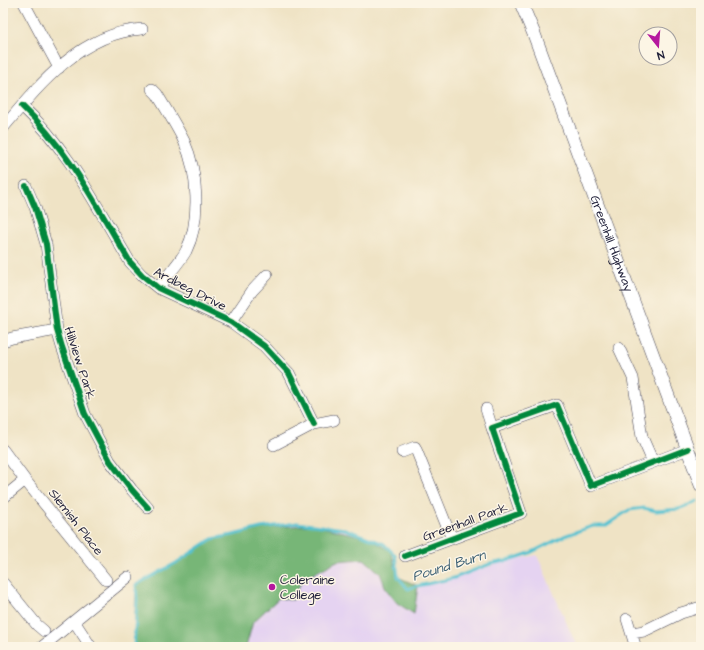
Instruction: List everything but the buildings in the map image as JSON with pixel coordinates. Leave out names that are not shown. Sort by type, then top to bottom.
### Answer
[{"type":"main road","name":"Greenhill Highway","points":[[521,3],[534,34],[701,485]]},
{"type":"street","points":[[24,3],[59,68]]},
{"type":"street","points":[[3,128],[36,89],[59,68],[92,44],[108,36],[142,29]]},
{"type":"street","points":[[152,89],[157,94],[184,142],[193,170],[195,202],[194,226],[185,252],[158,288]]},
{"type":"street","name":"Ardbeg Drive","points":[[22,106],[71,163],[130,262],[142,276],[158,288],[231,322],[264,346],[289,373],[314,424]]},
{"type":"street","name":"Hillview Park","points":[[26,186],[46,244],[57,330],[85,414],[110,461],[148,508]]},
{"type":"street","name":"Ardbeg Drive","points":[[231,322],[252,291],[267,275]]},
{"type":"street","points":[[3,341],[57,330]]},
{"type":"street","points":[[619,348],[633,378],[642,437],[654,462]]},
{"type":"street","points":[[486,409],[492,428],[557,405],[592,486],[688,449]]},
{"type":"street","points":[[274,445],[314,424],[334,420]]},
{"type":"street","name":"Greenhall Park","points":[[405,556],[521,513],[492,428]]},
{"type":"street","points":[[402,452],[415,447],[452,539]]},
{"type":"street","name":"Slemish Place","points":[[3,450],[25,480],[106,580]]},
{"type":"street","points":[[3,498],[25,480]]},
{"type":"street","points":[[42,647],[128,577]]},
{"type":"street","points":[[3,583],[37,625],[44,631]]},
{"type":"street","points":[[632,633],[644,631],[681,613],[701,607]]},
{"type":"street","points":[[627,619],[635,645]]},
{"type":"street","points":[[74,621],[91,647]]},
{"type":"shaded area","name":"Coleraine College","points":[[297,523],[345,529],[391,551],[398,577],[410,589],[454,578],[506,561],[537,555],[577,647],[134,647],[137,599],[136,585],[176,563],[212,539],[261,528]]},
{"type":"green space","points":[[313,525],[369,538],[391,551],[398,577],[418,586],[414,614],[397,603],[386,589],[380,573],[364,559],[337,561],[302,580],[293,600],[279,598],[253,622],[246,647],[134,647],[136,585],[176,563],[212,539],[261,528]]},
{"type":"waterway","name":"Pound Burn","points":[[134,647],[137,599],[136,585],[176,563],[212,539],[261,528],[297,523],[345,529],[384,544],[395,555],[398,577],[408,589],[454,578],[490,564],[506,561],[530,553],[564,536],[593,526],[605,526],[629,510],[644,508],[656,511],[679,509],[697,501]]},
{"type":"cycle path","points":[[22,106],[39,123],[68,160],[94,200],[130,262],[142,275],[158,288],[231,322],[264,346],[289,373],[314,424]]},
{"type":"cycle path","points":[[26,186],[35,207],[46,244],[57,330],[85,414],[110,461],[148,508]]},
{"type":"cycle path","points":[[405,556],[521,513],[492,428],[557,405],[591,486],[688,449]]},
{"type":"place","name":"Coleraine College","points":[[272,587]]}]
